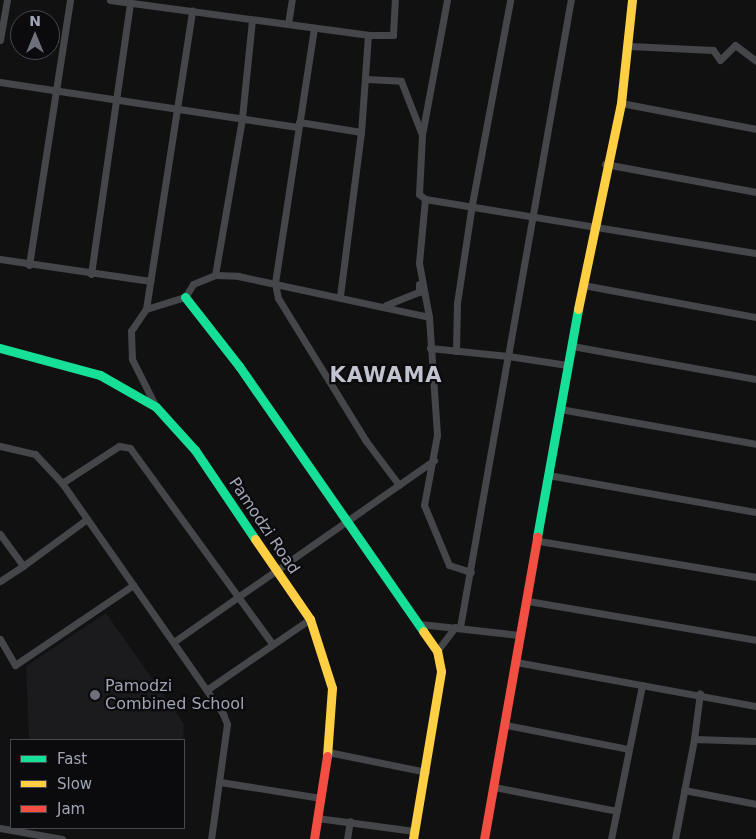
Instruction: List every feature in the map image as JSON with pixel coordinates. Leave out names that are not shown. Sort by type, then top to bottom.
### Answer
[{"type":"street","points":[[0,40],[7,0]]},
{"type":"street","points":[[29,265],[54,92],[70,0]]},
{"type":"street","points":[[110,0],[368,35],[393,35],[395,0]]},
{"type":"street","points":[[288,24],[292,0]]},
{"type":"street","points":[[386,305],[419,292],[419,263],[425,199],[417,185],[422,135],[446,0]]},
{"type":"street","points":[[456,351],[457,303],[472,204],[510,0]]},
{"type":"street","points":[[437,651],[457,627],[471,572],[532,214],[571,0]]},
{"type":"street","points":[[484,839],[506,725],[519,635],[528,601],[567,364],[572,346],[593,226],[621,103],[629,46],[632,0]]},
{"type":"street","points":[[91,274],[130,2]]},
{"type":"street","points":[[156,407],[128,342],[146,309],[192,11]]},
{"type":"street","points":[[214,275],[242,118],[252,20]]},
{"type":"street","points":[[314,28],[275,284],[283,308],[399,485]]},
{"type":"street","points":[[340,297],[361,132],[368,35]]},
{"type":"street","points":[[629,46],[713,50],[720,60],[735,45],[756,61]]},
{"type":"street","points":[[366,79],[402,81],[422,135]]},
{"type":"street","points":[[0,82],[54,92],[361,132]]},
{"type":"street","points":[[621,103],[756,130]]},
{"type":"street","points":[[606,164],[756,192]]},
{"type":"street","points":[[425,199],[472,204],[756,253]]},
{"type":"street","points":[[0,259],[29,265],[150,281]]},
{"type":"street","points":[[419,263],[429,317],[434,460],[424,505],[436,539],[449,565],[471,572]]},
{"type":"street","points":[[146,309],[185,297],[194,284],[214,275],[275,284],[386,305],[429,317]]},
{"type":"street","points":[[583,285],[756,317]]},
{"type":"street","points":[[185,297],[239,366],[437,651],[441,671],[426,772],[414,835],[350,821],[318,818]]},
{"type":"street","points":[[572,346],[756,379]]},
{"type":"street","name":"Pamodzi Road","points":[[0,348],[100,375],[156,407],[195,450],[310,619],[332,688],[328,752],[314,839]]},
{"type":"street","points":[[430,348],[567,364]]},
{"type":"street","points":[[560,410],[756,444]]},
{"type":"street","points":[[0,446],[35,454],[62,484],[175,641],[208,689],[227,724],[211,839]]},
{"type":"street","points":[[62,484],[119,446],[130,448],[271,642]]},
{"type":"street","points":[[175,641],[434,460]]},
{"type":"street","points":[[419,472],[430,480]]},
{"type":"street","points":[[548,475],[756,512]]},
{"type":"street","points":[[0,581],[87,519]]},
{"type":"street","points":[[0,534],[23,566]]},
{"type":"street","points":[[538,541],[756,577]]},
{"type":"street","points":[[0,639],[15,665],[133,585]]},
{"type":"street","points":[[528,601],[756,640]]},
{"type":"street","points":[[208,689],[271,642],[310,619]]},
{"type":"street","points":[[420,624],[519,635]]},
{"type":"street","points":[[516,662],[642,685],[700,693],[756,706]]},
{"type":"street","points":[[611,839],[642,685]]},
{"type":"street","points":[[675,839],[694,738],[700,693]]},
{"type":"street","points":[[506,725],[628,749]]},
{"type":"street","points":[[694,738],[756,741]]},
{"type":"street","points":[[328,752],[426,772]]},
{"type":"street","points":[[220,782],[321,798]]},
{"type":"street","points":[[494,787],[617,811]]},
{"type":"street","points":[[684,790],[756,804]]},
{"type":"street","points":[[347,839],[350,821]]},
{"type":"street","points":[[0,828],[27,836],[62,839]]},
{"type":"shaded area","name":"Pamodzi Combined School","points":[[106,613],[184,724],[183,739],[29,739],[26,666]]},
{"type":"traffic: fast","points":[[185,297],[239,366],[423,631]]},
{"type":"traffic: fast","points":[[537,537],[578,309]]},
{"type":"traffic: fast","points":[[0,348],[100,375],[156,407],[195,450],[255,539]]},
{"type":"traffic: slow","points":[[578,309],[621,103],[632,0]]},
{"type":"traffic: slow","points":[[255,539],[310,619],[332,688],[327,756]]},
{"type":"traffic: slow","points":[[413,839],[441,671],[437,651],[423,631]]},
{"type":"traffic: jam","points":[[484,839],[537,537]]},
{"type":"traffic: jam","points":[[314,839],[327,756]]},
{"type":"place","name":"Pamodzi Combined School","points":[[95,695]]},
{"type":"district","name":"KAWAMA","points":[[386,375]]}]
